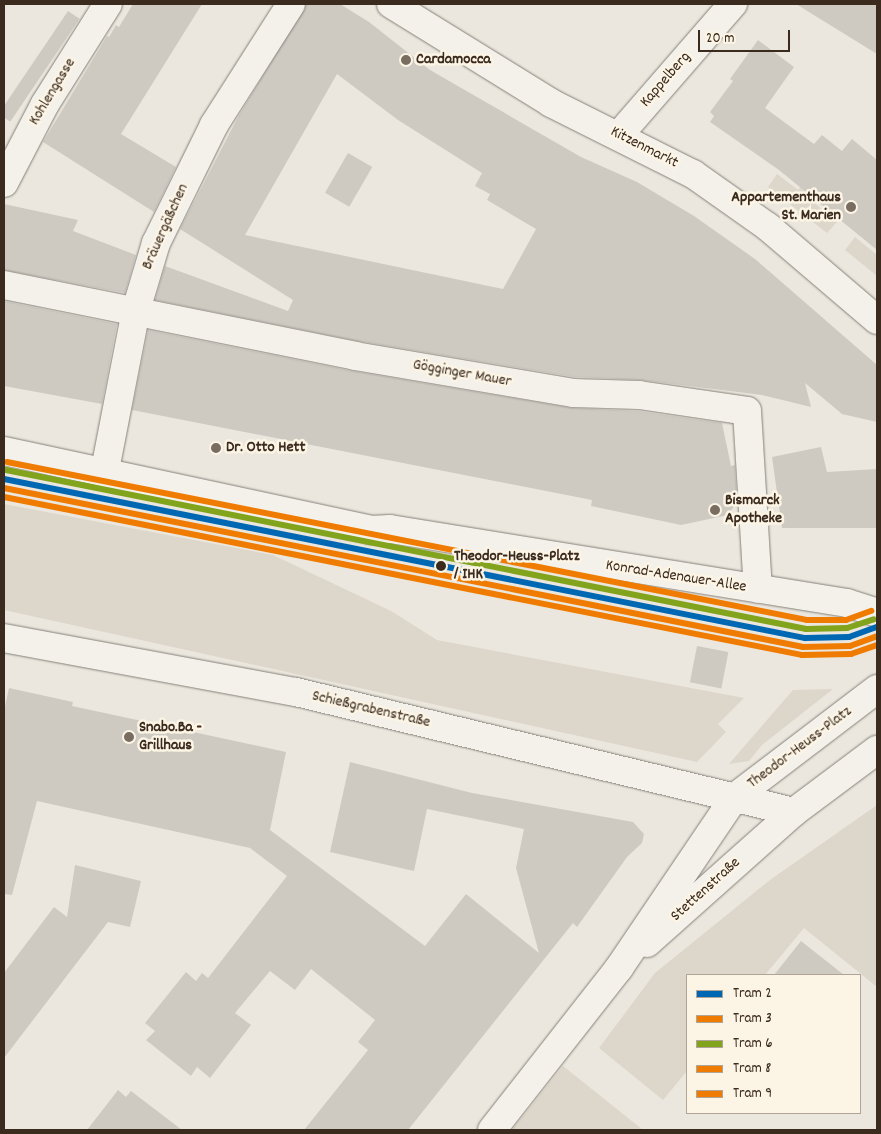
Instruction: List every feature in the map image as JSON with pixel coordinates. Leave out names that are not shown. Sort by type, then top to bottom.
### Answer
[{"type":"street","name":"Kohlengasse","points":[[4,183],[45,104],[108,4]]},
{"type":"street","name":"Bräuergäßchen","points":[[104,475],[136,310],[156,243],[205,143],[291,4]]},
{"type":"street","name":"Kitzenmarkt","points":[[391,4],[551,103],[619,135],[693,174],[761,222],[877,320]]},
{"type":"street","name":"Kappelberg","points":[[619,135],[733,4]]},
{"type":"street","name":"Gögginger Mauer","points":[[4,285],[136,310],[356,356],[573,393],[639,395],[747,411],[758,589]]},
{"type":"street","name":"Konrad-Adenauer-Allee","points":[[4,451],[104,475],[371,530],[390,529],[847,603],[877,613]]},
{"type":"street","name":"Schießgrabenstraße","points":[[4,638],[296,692],[734,798]]},
{"type":"street","name":"Theodor-Heuss-Platz","points":[[734,798],[877,689]]},
{"type":"street","points":[[794,812],[877,750]]},
{"type":"street","name":"Theodor-Heuss-Platz","points":[[734,798],[794,812]]},
{"type":"street","name":"Stettenstraße","points":[[492,1130],[619,968],[734,798]]},
{"type":"street","name":"Stettenstraße","points":[[619,968],[794,812]]},
{"type":"shaded area","points":[[777,174],[798,190],[803,183],[809,188],[804,194],[837,222],[827,233],[768,187]]},
{"type":"shaded area","points":[[855,237],[877,255],[877,276],[845,250]]},
{"type":"shaded area","points":[[4,504],[273,555],[391,611],[437,640],[744,698],[718,724],[726,732],[697,762],[4,610]]},
{"type":"shaded area","points":[[833,689],[762,745],[749,761],[729,764],[793,690]]},
{"type":"shaded area","points":[[877,805],[877,987],[804,928],[766,974],[686,974],[686,1072],[663,1100],[599,1048],[655,973],[770,880]]},
{"type":"shaded area","points":[[563,1066],[643,1130],[512,1130]]},
{"type":"building","points":[[133,4],[202,4],[121,134],[176,167],[154,212],[43,142],[107,36],[109,37],[116,25],[119,27]]},
{"type":"building","points":[[306,4],[340,4],[369,22],[430,70],[581,157],[637,182],[694,216],[755,259],[877,365],[877,422],[842,414],[805,383],[811,407],[762,395],[641,380],[575,377],[358,341],[155,300],[165,266],[288,311],[293,300],[180,229],[238,117]],"holes":[[[337,74],[398,120],[482,173],[475,186],[490,194],[487,200],[536,229],[503,289],[245,235]]]},
{"type":"building","points":[[796,4],[877,4],[877,54]]},
{"type":"building","points":[[68,11],[80,19],[10,122],[4,117],[4,106]]},
{"type":"building","points":[[758,40],[794,67],[765,108],[814,144],[822,135],[842,151],[852,139],[877,160],[877,250],[779,170],[710,122],[714,116],[710,112],[733,81],[730,79]]},
{"type":"building","points":[[348,153],[372,167],[349,207],[325,193]]},
{"type":"building","points":[[4,204],[78,220],[73,231],[136,255],[125,293],[4,270]]},
{"type":"building","points":[[4,301],[117,324],[102,404],[4,386]]},
{"type":"building","points":[[148,330],[352,371],[571,408],[638,411],[722,423],[731,466],[735,465],[737,502],[728,515],[681,525],[591,506],[592,500],[132,410]]},
{"type":"building","points":[[821,447],[827,472],[877,469],[877,528],[782,528],[772,457]]},
{"type":"building","points":[[697,646],[728,652],[721,688],[690,682]]},
{"type":"building","points":[[9,688],[73,702],[72,706],[286,752],[270,830],[425,946],[466,894],[539,953],[516,868],[524,829],[427,809],[414,871],[330,852],[350,762],[472,793],[633,822],[644,834],[642,843],[627,857],[577,927],[573,923],[408,1130],[304,1130],[368,1050],[358,1042],[375,1020],[311,969],[295,990],[270,971],[235,1013],[251,1025],[210,1078],[197,1067],[191,1076],[146,1040],[155,1031],[145,1023],[186,972],[196,981],[202,973],[208,978],[287,876],[250,848],[37,801],[12,895],[4,894],[4,711]]},
{"type":"building","points":[[75,865],[141,881],[130,927],[108,922],[4,1058],[4,973],[54,907],[67,917]]},
{"type":"building","points":[[801,941],[843,974],[775,974]]},
{"type":"building","points":[[118,1090],[126,1097],[131,1091],[182,1130],[87,1130]]},
{"type":"tram line","name":"9","points":[[7,462],[807,620],[846,620],[871,611]]},
{"type":"tram line","name":"6","points":[[6,470],[806,629],[847,628],[874,619]]},
{"type":"tram line","name":"2","points":[[4,479],[805,638],[849,637],[877,627]]},
{"type":"tram line","name":"3","points":[[4,488],[803,647],[850,646],[877,636]]},
{"type":"tram line","name":"8","points":[[4,497],[802,655],[851,654],[877,645]]},
{"type":"place","name":"Cardamocca","points":[[406,60]]},
{"type":"place","name":"Appartementhaus St. Marien","points":[[851,207]]},
{"type":"place","name":"Dr. Otto Hett","points":[[216,448]]},
{"type":"place","name":"Bismarck Apotheke","points":[[715,510]]},
{"type":"place","name":"Theodor-Heuss-Platz / IHK","points":[[441,566]]},
{"type":"place","name":"Snabo.Ba - Grillhaus","points":[[129,737]]}]
